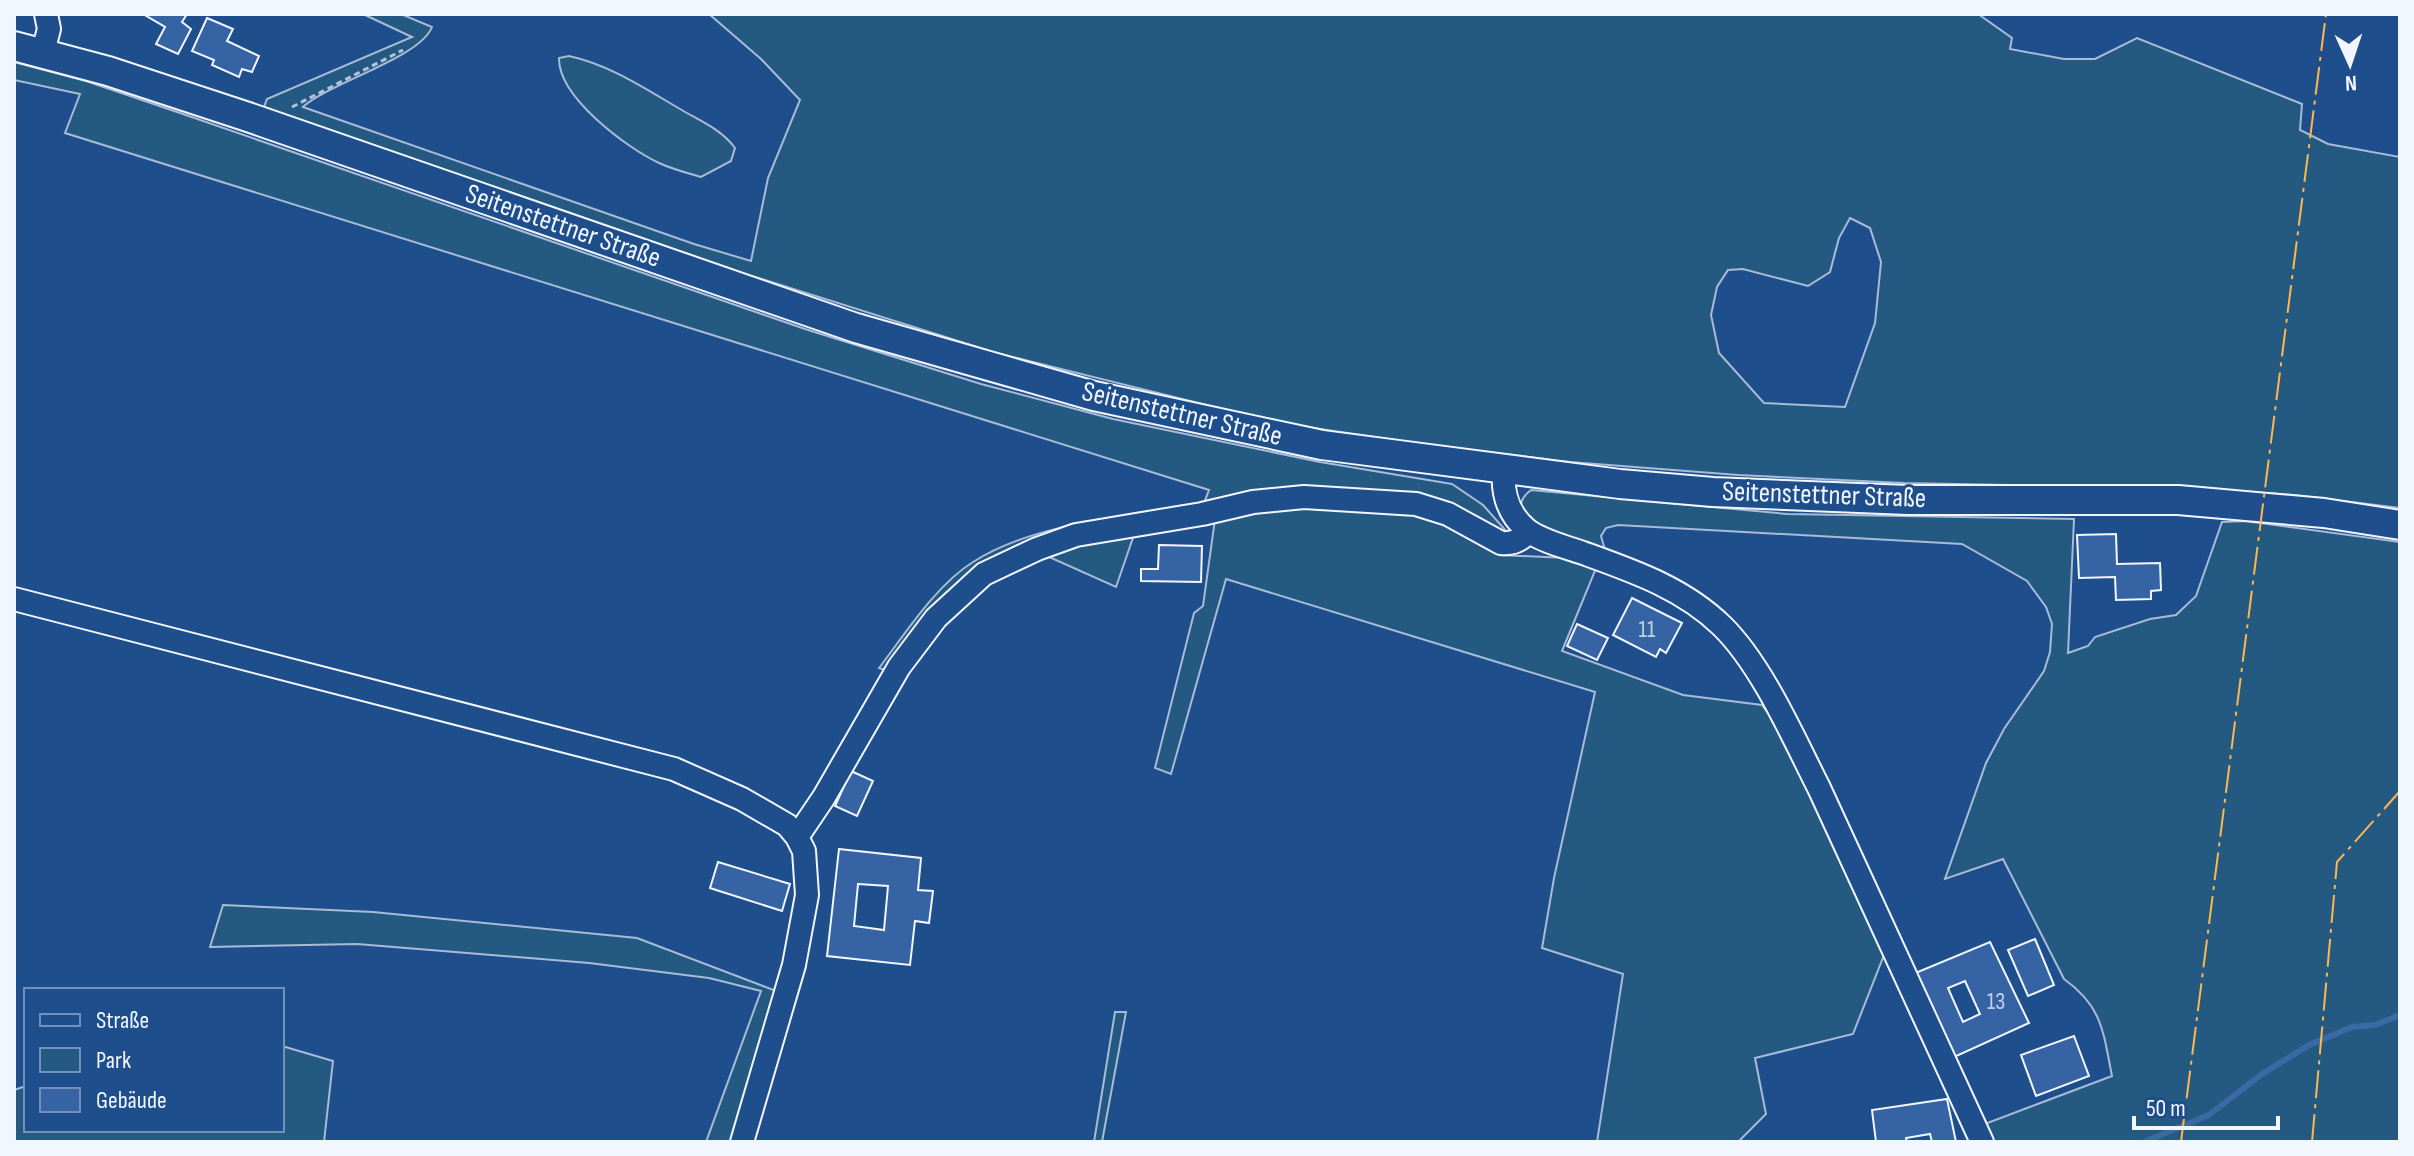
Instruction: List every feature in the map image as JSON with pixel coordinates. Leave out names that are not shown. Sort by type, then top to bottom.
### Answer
[{"type":"main road","name":"Seitenstettner Straße","points":[[14,46],[43,52],[271,125],[856,328],[1094,396],[1322,445],[1620,484],[1812,497],[2178,500],[2324,513],[2400,525]]},
{"type":"street","points":[[43,52],[49,29],[46,14]]},
{"type":"street","points":[[1504,470],[1506,502],[1515,518],[1529,532],[1637,573],[1680,593],[1725,628],[1745,655],[1791,732],[1819,788],[1982,1142]]},
{"type":"street","points":[[797,837],[824,797],[899,667],[936,618],[984,574],[1037,549],[1076,535],[1202,514],[1253,502],[1304,497],[1416,504],[1448,514],[1501,543],[1511,544],[1529,532]]},
{"type":"street","points":[[14,599],[674,769],[742,799],[787,825],[804,851],[807,895],[794,965],[742,1142]]},
{"type":"path","points":[[271,125],[288,109],[403,50]]},
{"type":"green space","points":[[363,14],[401,14],[432,27],[424,38],[393,60],[332,89],[303,107],[694,244],[751,261],[768,178],[800,100],[761,59],[709,14],[1978,14],[2012,38],[2010,49],[2064,59],[2095,59],[2137,38],[2302,104],[2300,130],[2328,144],[2400,157],[2400,508],[2294,495],[2208,489],[1904,483],[1738,475],[1570,462],[1279,423],[993,352],[746,274],[264,107],[267,99],[412,37]],"holes":[[[1850,218],[1870,228],[1881,262],[1875,323],[1845,407],[1764,403],[1719,353],[1711,315],[1717,287],[1728,270],[1743,269],[1808,286],[1830,272],[1839,238]]]},
{"type":"green space","points":[[569,56],[599,65],[626,78],[710,126],[735,148],[731,161],[701,177],[645,156],[597,120],[570,89],[559,58]]},
{"type":"green space","points":[[14,62],[86,81],[805,329],[981,384],[1113,419],[1320,462],[1452,484],[1483,505],[1508,533],[1506,536],[1370,493],[1034,543],[891,672],[879,668],[946,583],[973,562],[1025,538],[1054,529],[1204,503],[1209,490],[65,133],[80,94],[14,80]]},
{"type":"green space","points":[[1531,490],[1787,514],[2074,519],[2068,653],[2088,646],[2095,637],[2150,619],[2176,615],[2196,596],[2222,522],[2245,521],[2400,542],[2400,1142],[1989,1142],[1982,1125],[2112,1076],[2103,1033],[2094,1010],[2064,979],[2003,859],[1945,879],[1986,763],[2004,729],[2044,671],[2050,652],[2052,624],[2046,607],[2027,581],[1962,544],[1618,525],[1606,528],[1601,536],[1605,550],[1563,537],[1532,521],[1523,512],[1522,501]]},
{"type":"green space","points":[[1267,507],[1392,508],[1441,520],[1499,555],[1567,558],[1597,566],[1562,651],[1683,695],[1762,705],[1779,728],[1884,955],[1853,1034],[1755,1058],[1766,1114],[1738,1142],[1597,1142],[1623,974],[1542,948],[1554,878],[1595,692],[1226,579],[1171,774],[1155,768],[1194,613],[1203,606],[1215,519]]},
{"type":"green space","points":[[1136,529],[1116,587],[1038,552]]},
{"type":"green space","points":[[223,905],[373,912],[637,938],[792,997],[750,1142],[706,1142],[761,991],[709,978],[589,963],[357,944],[210,947]]},
{"type":"green space","points":[[1115,1012],[1126,1012],[1102,1142],[1094,1142]]},
{"type":"green space","points":[[284,1047],[333,1061],[324,1142],[14,1142],[14,1090],[24,1087],[24,1132],[284,1132]]},
{"type":"building","points":[[143,14],[187,14],[182,22],[191,29],[178,54],[156,44],[165,27]]},
{"type":"building","points":[[207,18],[233,29],[227,41],[259,56],[252,72],[242,69],[239,77],[212,65],[214,60],[192,51]]},
{"type":"building","points":[[2116,534],[2117,564],[2160,563],[2161,590],[2151,591],[2151,599],[2116,600],[2115,577],[2079,578],[2077,535]]},
{"type":"building","points":[[1159,545],[1202,546],[1201,582],[1141,581],[1141,569],[1158,569]]},
{"type":"building","points":[[1632,598],[1682,623],[1666,653],[1660,649],[1656,657],[1613,635]]},
{"type":"building","points":[[1577,624],[1608,638],[1597,660],[1567,646]]},
{"type":"building","points":[[851,771],[873,781],[857,816],[835,806]]},
{"type":"building","points":[[839,849],[921,858],[918,890],[933,891],[929,923],[915,921],[910,965],[827,956]],"holes":[[[858,884],[888,886],[884,930],[854,926]]]},
{"type":"building","points":[[718,862],[790,884],[782,911],[710,888]]},
{"type":"building","points":[[2035,939],[2054,985],[2028,996],[2008,950]]},
{"type":"building","points":[[1990,942],[2029,1023],[1952,1058],[1913,974]],"holes":[[[1965,981],[1980,1014],[1963,1022],[1948,988]]]},
{"type":"building","points":[[2074,1036],[2089,1076],[2036,1096],[2021,1055]]},
{"type":"building","points":[[1947,1099],[1956,1142],[1932,1142],[1930,1134],[1906,1138],[1907,1142],[1876,1142],[1872,1110]]},
{"type":"waterway","points":[[2146,1141],[2209,1115],[2262,1074],[2309,1045],[2352,1027],[2375,1025],[2400,1015]]},
{"type":"power","points":[[2181,1142],[2326,14]]},
{"type":"power","points":[[2312,1142],[2337,862],[2400,791]]}]
